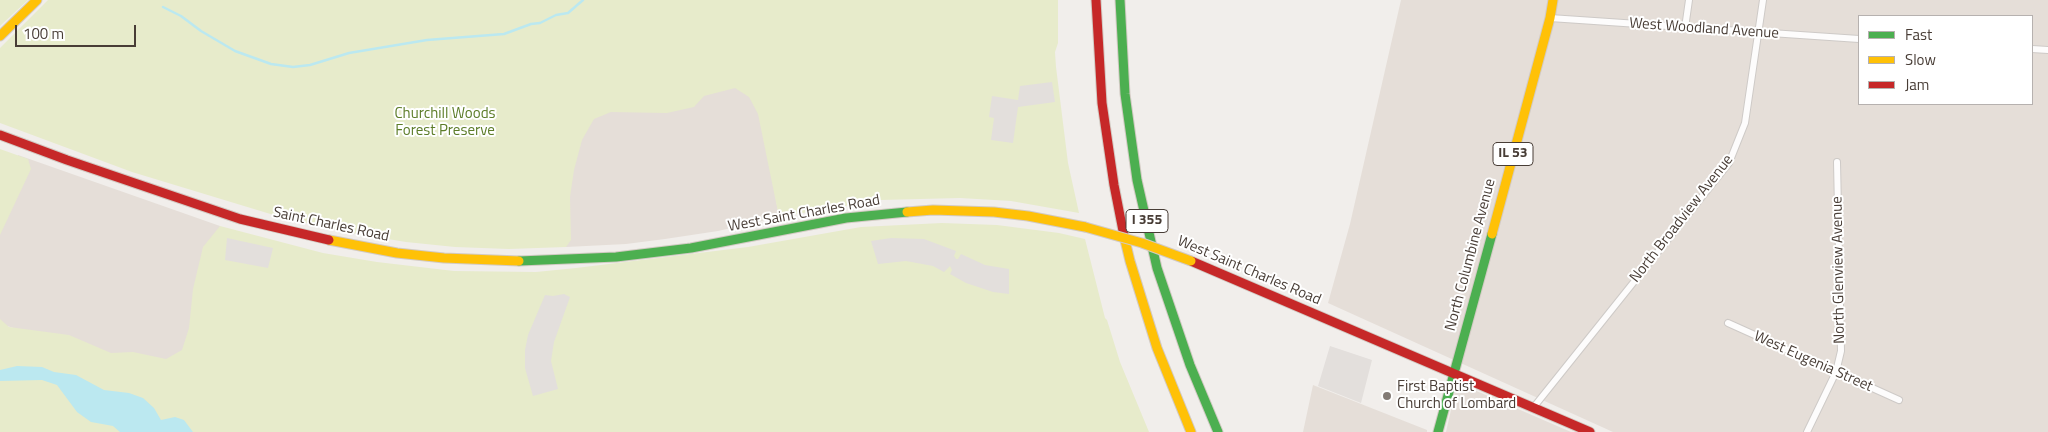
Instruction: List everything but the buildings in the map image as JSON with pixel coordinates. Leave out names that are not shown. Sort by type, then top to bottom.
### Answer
[{"type":"main road","points":[[0,36],[37,0]]},
{"type":"main road","name":"I 355","points":[[1096,0],[1102,103],[1114,185],[1130,261],[1157,348],[1191,432]]},
{"type":"main road","name":"I 355","points":[[1120,0],[1125,94],[1137,180],[1155,258],[1190,365],[1218,432]]},
{"type":"main road","name":"North Columbine Avenue","points":[[1454,372],[1550,18],[1553,0]]},
{"type":"main road","name":"Saint Charles Road","points":[[0,135],[67,160],[240,218],[324,240],[374,250],[444,258],[517,261],[584,259],[671,250]]},
{"type":"main road","name":"West Saint Charles Road","points":[[671,250],[846,218],[932,210],[994,212],[1028,216],[1085,227],[1142,243],[1190,261],[1454,372],[1590,432]]},
{"type":"main road","name":"IL 53","points":[[1438,432],[1454,372]]},
{"type":"street","points":[[1685,28],[1689,0]]},
{"type":"street","name":"North Broadview Avenue","points":[[1533,408],[1729,162],[1745,123],[1764,0]]},
{"type":"street","name":"West Woodland Avenue","points":[[1550,18],[1758,34],[1858,39]]},
{"type":"street","points":[[2033,49],[2048,50]]},
{"type":"street","name":"North Glenview Avenue","points":[[1807,432],[1836,372],[1841,351],[1837,162]]},
{"type":"street","name":"West Eugenia Street","points":[[1728,323],[1899,400]]},
{"type":"shaded area","points":[[1401,0],[2048,0],[2048,432],[1613,432],[1328,303],[1350,224]]},
{"type":"shaded area","points":[[755,74],[779,217],[718,231],[665,239],[626,244],[566,247],[562,171],[580,100]]},
{"type":"shaded area","points":[[1052,82],[1055,102],[1018,107],[1013,143],[991,140],[994,118],[989,117],[992,96],[1018,100],[1020,86]]},
{"type":"shaded area","points":[[18,155],[220,226],[179,376],[0,324],[0,205]]},
{"type":"shaded area","points":[[227,238],[273,248],[268,268],[225,260]]},
{"type":"shaded area","points":[[891,238],[924,239],[956,251],[954,256],[956,259],[961,254],[985,265],[1009,269],[1009,294],[993,292],[966,283],[950,274],[952,270],[950,266],[944,272],[933,266],[906,261],[878,264],[871,241]]},
{"type":"shaded area","points":[[564,294],[570,297],[554,342],[551,361],[558,389],[533,396],[525,368],[525,350],[528,335],[545,295]]},
{"type":"shaded area","points":[[1330,346],[1372,360],[1361,403],[1318,386]]},
{"type":"shaded area","points":[[1458,383],[1571,432],[1446,432]]},
{"type":"shaded area","points":[[1313,385],[1427,430],[1427,432],[1303,432]]},
{"type":"green space","points":[[0,0],[28,0],[0,26]]},
{"type":"green space","name":"Churchill Woods Forest Preserve","points":[[48,0],[1058,0],[1056,67],[1068,163],[1079,213],[1011,201],[960,198],[880,200],[779,217],[758,114],[749,97],[735,88],[704,96],[694,107],[667,113],[611,112],[594,119],[582,140],[574,170],[570,197],[571,240],[566,247],[509,249],[455,247],[406,242],[345,232],[277,216],[132,172],[0,123],[0,48]]},
{"type":"green space","points":[[0,149],[28,159],[31,169],[0,235]]},
{"type":"green space","points":[[942,223],[997,225],[1059,233],[1085,239],[1105,318],[1120,362],[1149,432],[0,432],[0,319],[9,327],[69,335],[111,353],[133,352],[166,359],[182,350],[189,328],[193,289],[203,247],[220,226],[323,253],[377,262],[454,271],[536,272],[748,247],[861,227]]},
{"type":"water","points":[[17,366],[42,367],[54,372],[76,375],[104,390],[129,393],[143,398],[154,408],[161,420],[175,417],[184,420],[193,432],[120,432],[113,426],[91,422],[77,412],[57,385],[42,380],[0,381],[0,370]]},
{"type":"waterway","points":[[163,7],[181,16],[201,31],[235,51],[271,64],[293,67],[310,65],[349,53],[427,40],[504,34],[531,24],[540,23],[556,15],[568,13],[583,0]]},
{"type":"traffic: fast","points":[[1120,0],[1125,94],[1137,180],[1157,268],[1190,365],[1218,432]]},
{"type":"traffic: fast","points":[[519,261],[616,257],[691,248],[846,218],[907,212]]},
{"type":"traffic: fast","points":[[1438,432],[1492,234]]},
{"type":"traffic: slow","points":[[0,36],[37,0]]},
{"type":"traffic: slow","points":[[1492,234],[1550,18],[1553,0]]},
{"type":"traffic: slow","points":[[907,212],[933,210],[994,212],[1028,216],[1085,227]]},
{"type":"traffic: slow","points":[[1085,227],[1142,243],[1191,261]]},
{"type":"traffic: slow","points":[[1124,236],[1157,348],[1191,432]]},
{"type":"traffic: slow","points":[[329,240],[397,253],[444,258],[519,261]]},
{"type":"traffic: jam","points":[[1096,0],[1102,103],[1114,185],[1124,236]]},
{"type":"traffic: jam","points":[[0,135],[240,219],[329,240]]},
{"type":"traffic: jam","points":[[1191,261],[1590,432]]},
{"type":"place","name":"First Baptist Church of Lombard","points":[[1387,396]]}]
